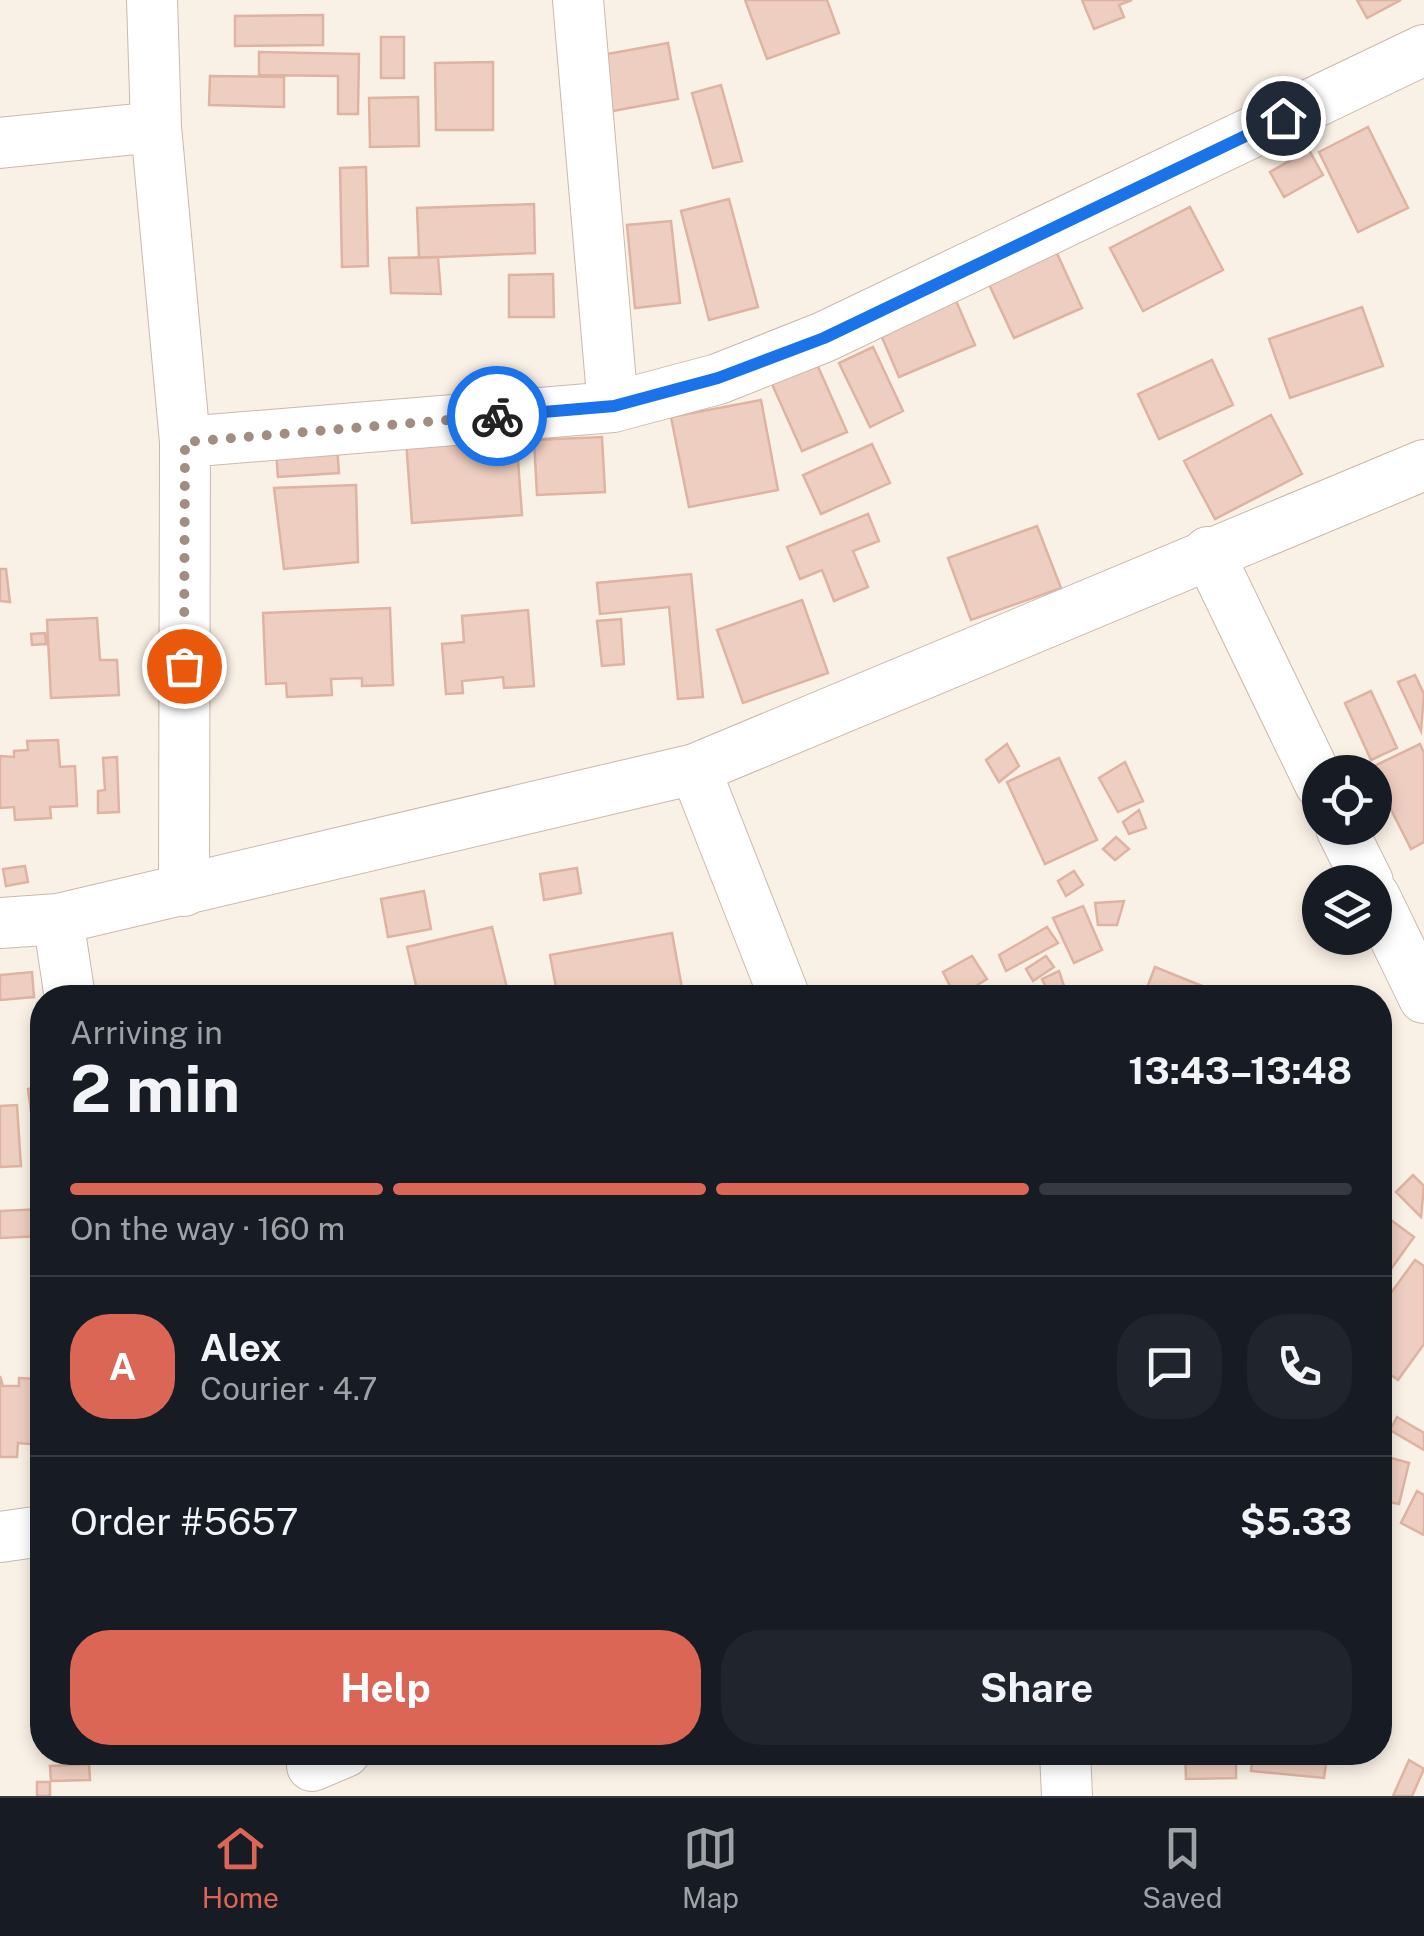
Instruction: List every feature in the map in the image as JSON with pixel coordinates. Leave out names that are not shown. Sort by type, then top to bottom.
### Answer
[{"type":"street","points":[[152,0],[156,126],[185,442],[184,891]]},
{"type":"street","points":[[578,0],[614,406]]},
{"type":"street","points":[[185,442],[614,406],[718,378],[824,338],[1424,50]]},
{"type":"street","points":[[0,143],[156,126]]},
{"type":"street","points":[[0,923],[58,919],[695,769],[1208,552],[1424,466]]},
{"type":"street","points":[[1208,552],[1306,755]]},
{"type":"street","points":[[695,769],[780,985]]},
{"type":"street","points":[[58,919],[68,985]]},
{"type":"street","points":[[1392,932],[1424,998]]},
{"type":"street","points":[[0,1537],[30,1533]]},
{"type":"street","points":[[1066,1765],[1067,1796]]},
{"type":"building","points":[[745,0],[827,0],[839,33],[767,59]]},
{"type":"building","points":[[1082,0],[1132,0],[1119,5],[1124,17],[1094,29]]},
{"type":"building","points":[[1357,0],[1401,0],[1367,18]]},
{"type":"building","points":[[323,15],[323,45],[235,46],[235,16]]},
{"type":"building","points":[[381,37],[404,37],[404,78],[381,78]]},
{"type":"building","points":[[668,43],[678,99],[602,113],[591,57]]},
{"type":"building","points":[[259,52],[359,54],[358,114],[338,114],[338,76],[259,75]]},
{"type":"building","points":[[493,62],[493,130],[436,130],[435,63]]},
{"type":"building","points":[[210,76],[284,77],[284,107],[209,105]]},
{"type":"building","points":[[721,85],[742,161],[713,168],[692,93]]},
{"type":"building","points":[[418,97],[419,146],[370,147],[369,98]]},
{"type":"building","points":[[1368,127],[1408,208],[1358,232],[1319,152]]},
{"type":"building","points":[[1309,150],[1323,175],[1284,197],[1270,172]]},
{"type":"building","points":[[366,167],[368,266],[342,267],[340,168]]},
{"type":"building","points":[[729,199],[758,307],[709,320],[681,211]]},
{"type":"building","points":[[534,204],[535,253],[419,258],[417,208]]},
{"type":"building","points":[[1190,207],[1223,270],[1143,311],[1110,248]]},
{"type":"building","points":[[671,221],[680,303],[635,308],[627,225]]},
{"type":"building","points":[[1055,249],[1082,308],[1014,338],[987,280]]},
{"type":"building","points":[[438,257],[441,294],[391,293],[389,258]]},
{"type":"building","points":[[553,274],[554,317],[509,317],[509,275]]},
{"type":"building","points":[[954,296],[975,345],[899,377],[878,328]]},
{"type":"building","points":[[1362,307],[1383,366],[1290,398],[1269,339]]},
{"type":"building","points":[[873,347],[903,411],[870,427],[839,363]]},
{"type":"building","points":[[1212,360],[1233,405],[1159,439],[1138,394]]},
{"type":"building","points":[[816,362],[847,432],[802,451],[771,382]]},
{"type":"building","points":[[761,400],[778,490],[689,507],[671,417]]},
{"type":"building","points":[[1271,415],[1302,474],[1215,519],[1184,461]]},
{"type":"building","points":[[516,433],[522,515],[412,523],[406,440]]},
{"type":"building","points":[[602,437],[605,492],[537,495],[534,440]]},
{"type":"building","points":[[872,444],[890,483],[821,514],[803,475]]},
{"type":"building","points":[[337,446],[339,473],[278,477],[276,451]]},
{"type":"building","points":[[356,485],[358,562],[284,569],[274,488]]},
{"type":"building","points":[[868,514],[879,541],[853,551],[868,587],[834,601],[822,570],[800,579],[787,547]]},
{"type":"building","points":[[1037,526],[1061,588],[971,620],[948,558]]},
{"type":"building","points":[[0,569],[6,569],[10,602],[0,601]]},
{"type":"building","points":[[691,574],[703,697],[678,699],[669,607],[600,614],[597,583]]},
{"type":"building","points":[[802,600],[828,673],[743,703],[717,630]]},
{"type":"building","points":[[390,608],[393,685],[362,686],[362,678],[331,679],[332,695],[287,697],[286,683],[266,684],[263,613]]},
{"type":"building","points":[[528,610],[534,686],[504,688],[503,677],[462,681],[463,693],[446,694],[442,644],[464,642],[462,616]]},
{"type":"building","points":[[97,618],[100,660],[117,660],[119,695],[51,698],[47,620]]},
{"type":"building","points":[[621,619],[624,664],[602,666],[597,621]]},
{"type":"building","points":[[45,633],[46,644],[32,645],[31,634]]},
{"type":"building","points":[[1415,675],[1424,694],[1421,731],[1398,682]]},
{"type":"building","points":[[1371,691],[1397,748],[1382,755],[1369,755],[1345,703]]},
{"type":"building","points":[[58,740],[60,767],[75,766],[77,806],[50,807],[51,818],[15,820],[14,807],[0,808],[0,756],[14,757],[14,751],[28,750],[27,741]]},
{"type":"building","points":[[1007,744],[1019,766],[999,782],[986,760]]},
{"type":"building","points":[[1420,744],[1424,753],[1424,842],[1411,849],[1392,811],[1392,757]]},
{"type":"building","points":[[117,757],[119,812],[98,813],[98,791],[105,790],[103,758]]},
{"type":"building","points":[[1059,758],[1097,840],[1045,864],[1007,782]]},
{"type":"building","points":[[1125,762],[1143,801],[1118,812],[1099,778]]},
{"type":"building","points":[[1139,810],[1146,828],[1129,834],[1123,822]]},
{"type":"building","points":[[1116,837],[1129,849],[1115,860],[1103,849]]},
{"type":"building","points":[[25,866],[28,882],[6,886],[3,869]]},
{"type":"building","points":[[577,868],[581,893],[544,900],[540,874]]},
{"type":"building","points":[[1074,871],[1083,885],[1066,896],[1058,881]]},
{"type":"building","points":[[424,891],[431,929],[388,937],[381,899]]},
{"type":"building","points":[[1124,901],[1117,925],[1098,925],[1095,903]]},
{"type":"building","points":[[1083,906],[1102,950],[1074,963],[1053,918]]},
{"type":"building","points":[[492,927],[506,985],[416,985],[407,947]]},
{"type":"building","points":[[1047,927],[1058,943],[1006,971],[999,955]]},
{"type":"building","points":[[672,933],[681,985],[556,985],[550,955]]},
{"type":"building","points":[[972,956],[987,979],[977,985],[950,985],[943,972]]},
{"type":"building","points":[[1046,956],[1054,967],[1033,981],[1026,969]]},
{"type":"building","points":[[1155,967],[1200,985],[1148,985]]},
{"type":"building","points":[[1059,971],[1064,985],[1045,985],[1042,979]]},
{"type":"building","points":[[32,972],[30,997],[0,1000],[0,975]]},
{"type":"building","points":[[17,1105],[21,1166],[0,1167],[0,1106]]},
{"type":"building","points":[[1413,1175],[1424,1186],[1421,1217],[1396,1192]]},
{"type":"building","points":[[30,1210],[30,1237],[0,1238],[0,1211]]},
{"type":"building","points":[[1392,1221],[1414,1237],[1392,1268]]},
{"type":"building","points":[[1415,1260],[1424,1266],[1424,1344],[1398,1380],[1392,1376],[1392,1292]]},
{"type":"building","points":[[0,1376],[3,1386],[19,1386],[19,1378],[30,1378],[30,1444],[18,1443],[17,1457],[0,1457]]},
{"type":"building","points":[[1397,1417],[1424,1433],[1424,1450],[1392,1431]]},
{"type":"building","points":[[1392,1458],[1409,1463],[1399,1504],[1392,1503]]},
{"type":"building","points":[[1417,1491],[1424,1495],[1424,1535],[1401,1523]]},
{"type":"building","points":[[1409,1760],[1424,1769],[1412,1796],[1393,1796]]},
{"type":"building","points":[[89,1765],[90,1780],[51,1781],[50,1766]]},
{"type":"building","points":[[1185,1765],[1236,1765],[1236,1778],[1186,1779]]},
{"type":"building","points":[[1252,1765],[1326,1765],[1324,1778],[1251,1771]]},
{"type":"building","points":[[37,1782],[50,1782],[50,1796],[37,1796]]},
{"type":"way so far","points":[[184,666],[185,442],[497,416]]},
{"type":"route","points":[[497,416],[614,406],[718,378],[824,338],[1283,118]]}]
